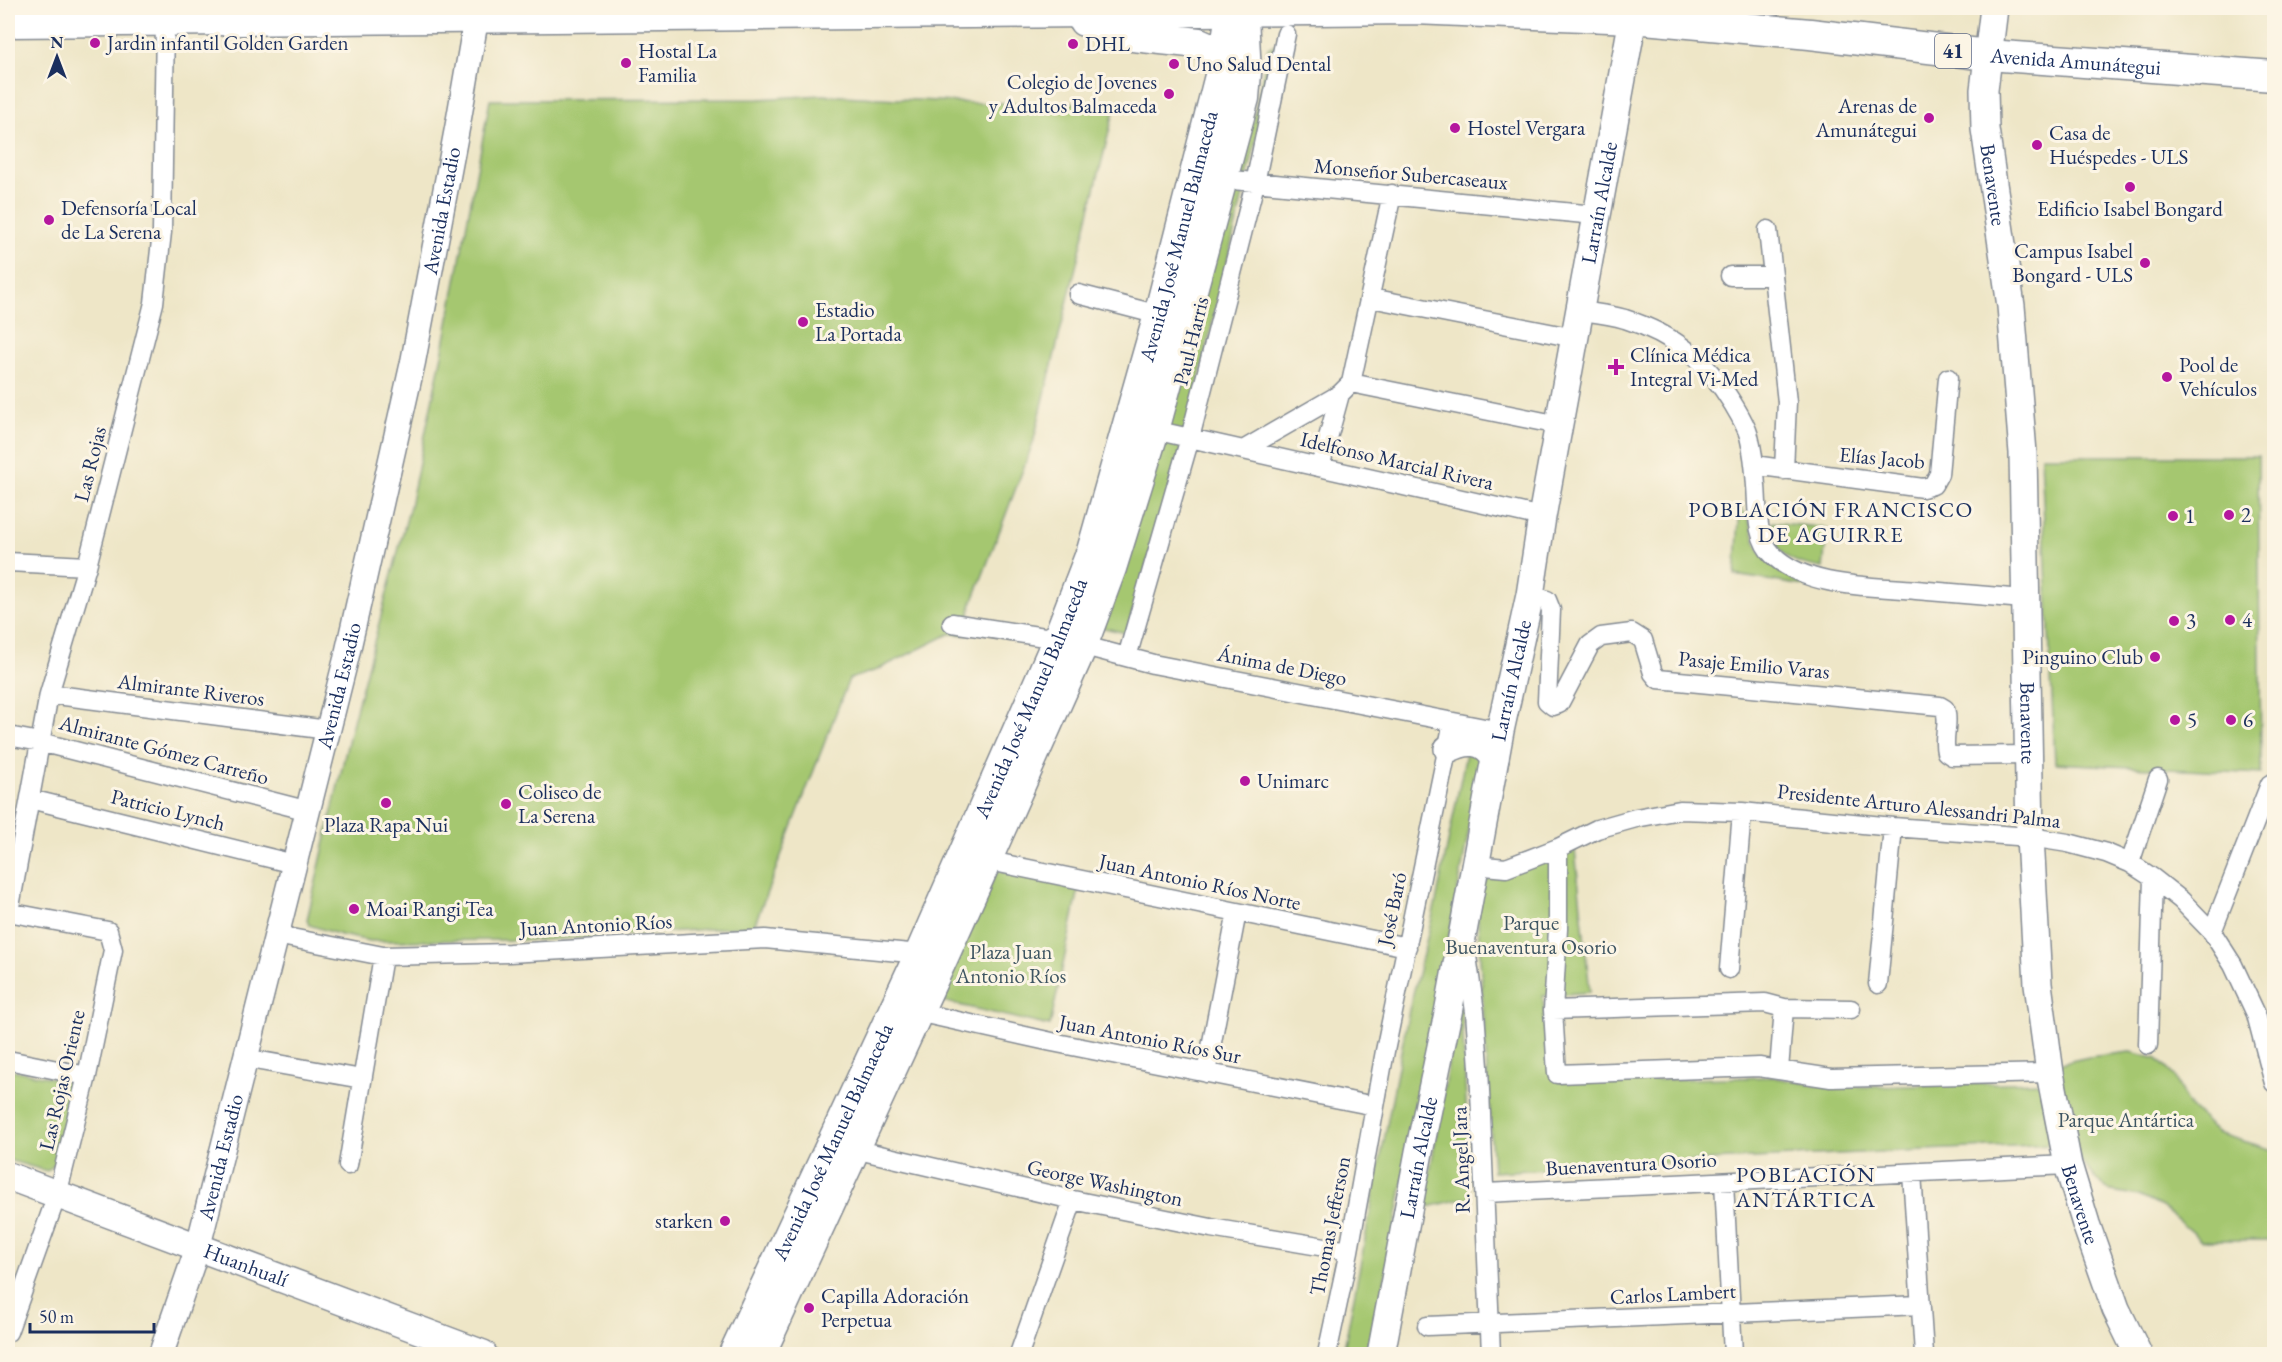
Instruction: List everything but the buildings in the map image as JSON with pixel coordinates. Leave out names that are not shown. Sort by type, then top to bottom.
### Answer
[{"type":"main road","name":"Avenida Amunátegui","points":[[1706,8],[1989,46],[2274,76]]},
{"type":"main road","name":"Benavente","points":[[1994,8],[1984,90],[1985,129],[2011,306],[2022,453],[2030,837],[2038,984],[2050,1073],[2068,1165],[2116,1309],[2138,1354]]},
{"type":"main road","name":"Avenida Amunátegui","points":[[8,22],[165,21],[477,13],[1049,12],[1237,9],[1290,22],[1414,9],[1635,13],[1810,34],[2274,61]]},
{"type":"main road","name":"Avenida José Manuel Balmaceda","points":[[760,1354],[986,860],[1070,643],[1092,551],[1159,315],[1235,68],[1237,9]]},
{"type":"main road","points":[[1049,12],[1133,36],[1199,43],[1208,47],[1235,68],[1268,27],[1281,16],[1290,22]]},
{"type":"main road","name":"Larraín Alcalde","points":[[1381,1354],[1494,758],[1530,595],[1542,517],[1581,311],[1595,215],[1635,13]]},
{"type":"main road","name":"Avenida José Manuel Balmaceda","points":[[734,1354],[920,954],[1070,643],[1111,567],[1154,430],[1244,98],[1235,68]]},
{"type":"main road","points":[[1448,749],[1462,742],[1479,742],[1494,758]]},
{"type":"main road","name":"Huanhualí","points":[[8,1176],[483,1354]]},
{"type":"street","name":"Avenida Estadio","points":[[161,1354],[198,1247],[244,1058],[309,811],[413,362],[477,13]]},
{"type":"street","name":"Las Rojas","points":[[8,912],[49,694],[87,566],[154,303],[162,222],[165,21]]},
{"type":"street","name":"Paul Harris","points":[[1127,657],[1190,438],[1256,183],[1290,22]]},
{"type":"street","name":"Monseñor Subercaseaux","points":[[1223,179],[1595,215]]},
{"type":"street","points":[[1320,467],[1346,388],[1371,298],[1392,194]]},
{"type":"street","points":[[1768,230],[1787,402],[1784,470]]},
{"type":"street","points":[[1730,276],[1773,276]]},
{"type":"street","points":[[1077,294],[1159,315]]},
{"type":"street","points":[[1371,298],[1575,338]]},
{"type":"street","points":[[1581,311],[1624,319],[1656,331],[1681,344],[1698,359],[1723,388],[1749,435],[1754,465],[1757,515],[1763,535],[1772,555],[1792,569],[1806,575],[1840,583],[2024,599]]},
{"type":"street","name":"Elías Jacob","points":[[1754,465],[1923,488],[1933,485],[1939,474],[1948,378]]},
{"type":"street","points":[[1346,388],[1559,425]]},
{"type":"street","name":"Idelfonso Marcial Rivera","points":[[1243,450],[1346,388]]},
{"type":"street","name":"Idelfonso Marcial Rivera","points":[[1154,430],[1542,517]]},
{"type":"street","points":[[8,562],[87,566]]},
{"type":"street","name":"Pasaje Emilio Varas","points":[[1530,595],[1547,600],[1551,610],[1547,701],[1554,706],[1559,704],[1590,645],[1601,637],[1632,633],[1643,640],[1653,673],[1658,679],[1940,706],[1945,709],[1947,715],[1944,746],[1946,752],[1952,756],[2028,755]]},
{"type":"street","name":"Ánima de Diego","points":[[952,623],[1070,643],[1165,667],[1500,731]]},
{"type":"street","name":"Almirante Riveros","points":[[49,694],[328,730]]},
{"type":"street","name":"José Baró","points":[[1375,1106],[1453,722]]},
{"type":"street","name":"Almirante Gómez Carreño","points":[[8,736],[40,742],[309,811]]},
{"type":"street","points":[[2130,863],[2157,779]]},
{"type":"street","points":[[2212,932],[2270,784]]},
{"type":"street","name":"Patricio Lynch","points":[[30,799],[294,864]]},
{"type":"street","name":"Presidente Arturo Alessandri Palma","points":[[1474,865],[1506,868],[1558,848],[1597,829],[1636,818],[1680,810],[1742,812],[1893,827],[2030,837],[2068,843],[2106,853],[2130,863],[2153,878],[2181,900],[2212,932],[2233,965],[2256,1014],[2274,1083]]},
{"type":"street","points":[[1730,969],[1742,812]]},
{"type":"street","points":[[1878,984],[1893,827]]},
{"type":"street","points":[[1558,848],[1558,929],[1553,1010],[1557,1074],[1759,1067],[1831,1078],[2050,1073]]},
{"type":"street","name":"Juan Antonio Ríos Norte","points":[[986,860],[1407,947]]},
{"type":"street","points":[[2148,1045],[2153,878]]},
{"type":"street","name":"Las Rojas Oriente","points":[[8,912],[108,931],[113,950],[87,1076],[57,1194],[8,1332]]},
{"type":"street","points":[[1206,1073],[1238,912]]},
{"type":"street","name":"R. Angel Jara","points":[[1463,929],[1476,1023],[1491,1354]]},
{"type":"street","name":"Juan Antonio Ríos","points":[[276,935],[383,956],[765,939],[920,954]]},
{"type":"street","points":[[348,1165],[383,956]]},
{"type":"street","points":[[1553,1010],[1765,1004],[1784,1008],[1851,1009]]},
{"type":"street","points":[[1779,1070],[1784,1008]]},
{"type":"street","name":"Juan Antonio Ríos Sur","points":[[917,1012],[1375,1106]]},
{"type":"street","points":[[244,1058],[362,1079]]},
{"type":"street","points":[[8,1060],[87,1076]]},
{"type":"street","name":"Thomas Jefferson","points":[[1327,1354],[1349,1251],[1375,1106]]},
{"type":"street","name":"George Washington","points":[[854,1149],[1073,1200],[1211,1228],[1349,1251]]},
{"type":"street","name":"Buenaventura Osorio","points":[[1485,1193],[2068,1165]]},
{"type":"street","points":[[1912,1173],[1924,1354]]},
{"type":"street","points":[[1724,1182],[1733,1354]]},
{"type":"street","points":[[1019,1354],[1073,1200]]},
{"type":"street","name":"Carlos Lambert","points":[[1427,1326],[1921,1305]]},
{"type":"green space","points":[[1279,45],[1183,446],[1126,633],[1100,627],[1253,121],[1268,48]]},
{"type":"green space","name":"Estadio La Portada","points":[[822,95],[974,103],[1116,103],[1033,443],[971,606],[967,635],[949,634],[877,670],[849,679],[754,926],[547,940],[370,941],[309,925],[307,920],[350,733],[410,506],[444,345],[490,100],[759,99]]},
{"type":"green space","name":"Pinguino Club","points":[[2041,456],[2258,456],[2261,774],[2055,763]]},
{"type":"green space","points":[[1740,507],[1748,519],[1758,547],[1765,558],[1787,573],[1817,588],[1735,575]]},
{"type":"green space","points":[[1771,522],[1827,528],[1823,568],[1802,564],[1786,556],[1776,543]]},
{"type":"green space","points":[[1466,753],[1483,755],[1374,1337],[1366,1354],[1343,1354],[1409,1010],[1436,902]]},
{"type":"green space","name":"Parque Buenaventura Osorio","points":[[1575,850],[1590,992],[1543,996],[1547,1048],[1560,1082],[1772,1077],[1814,1085],[1872,1087],[2038,1082],[2055,1144],[1493,1172],[1476,890],[1501,867]]},
{"type":"green space","name":"Plaza Juan Antonio Ríos","points":[[997,871],[1080,884],[1050,1026],[937,1000]]},
{"type":"green space","points":[[1461,987],[1470,1197],[1424,1208]]},
{"type":"green space","name":"Parque Antártica","points":[[2130,1052],[2157,1059],[2174,1076],[2187,1103],[2217,1133],[2273,1150],[2274,1240],[2201,1240],[2162,1207],[2139,1196],[2107,1190],[2070,1150],[2053,1065],[2089,1057]]},
{"type":"green space","points":[[8,1069],[66,1081],[72,1092],[55,1164],[47,1171],[8,1160]]},
{"type":"place","name":"Jardin infantil Golden Garden","points":[[95,43]]},
{"type":"place","name":"DHL","points":[[1073,44]]},
{"type":"place","name":"Hostal La Familia","points":[[626,63]]},
{"type":"place","name":"Uno Salud Dental","points":[[1174,64]]},
{"type":"place","name":"Colegio de Jovenes y Adultos Balmaceda","points":[[1169,94]]},
{"type":"place","name":"Arenas de Amunátegui","points":[[1929,118]]},
{"type":"place","name":"Hostel Vergara","points":[[1455,128]]},
{"type":"place","name":"Casa de Huéspedes - ULS","points":[[2037,145]]},
{"type":"place","name":"Edificio Isabel Bongard","points":[[2130,187]]},
{"type":"place","name":"Defensoría Local de La Serena","points":[[49,220]]},
{"type":"place","name":"Campus Isabel Bongard - ULS","points":[[2145,263]]},
{"type":"place","name":"Estadio La Portada","points":[[803,322]]},
{"type":"place","name":"Clínica Médica Integral Vi-Med","points":[[1616,367]]},
{"type":"place","name":"Pool de Vehículos","points":[[2167,377]]},
{"type":"place","name":"2","points":[[2229,515]]},
{"type":"place","name":"1","points":[[2173,516]]},
{"type":"place","name":"4","points":[[2230,620]]},
{"type":"place","name":"3","points":[[2174,621]]},
{"type":"place","name":"Pinguino Club","points":[[2155,657]]},
{"type":"place","name":"5","points":[[2175,720]]},
{"type":"place","name":"6","points":[[2231,720]]},
{"type":"place","name":"Unimarc","points":[[1245,781]]},
{"type":"place","name":"Plaza Rapa Nui","points":[[386,803]]},
{"type":"place","name":"Coliseo de La Serena","points":[[506,804]]},
{"type":"place","name":"Moai Rangi Tea","points":[[354,909]]},
{"type":"place","name":"starken","points":[[725,1221]]},
{"type":"place","name":"Capilla Adoración Perpetua","points":[[809,1308]]},
{"type":"district","name":"POBLACIÓN FRANCISCO DE AGUIRRE","points":[[1831,522]]},
{"type":"district","name":"POBLACIÓN ANTÁRTICA","points":[[1806,1186]]}]
